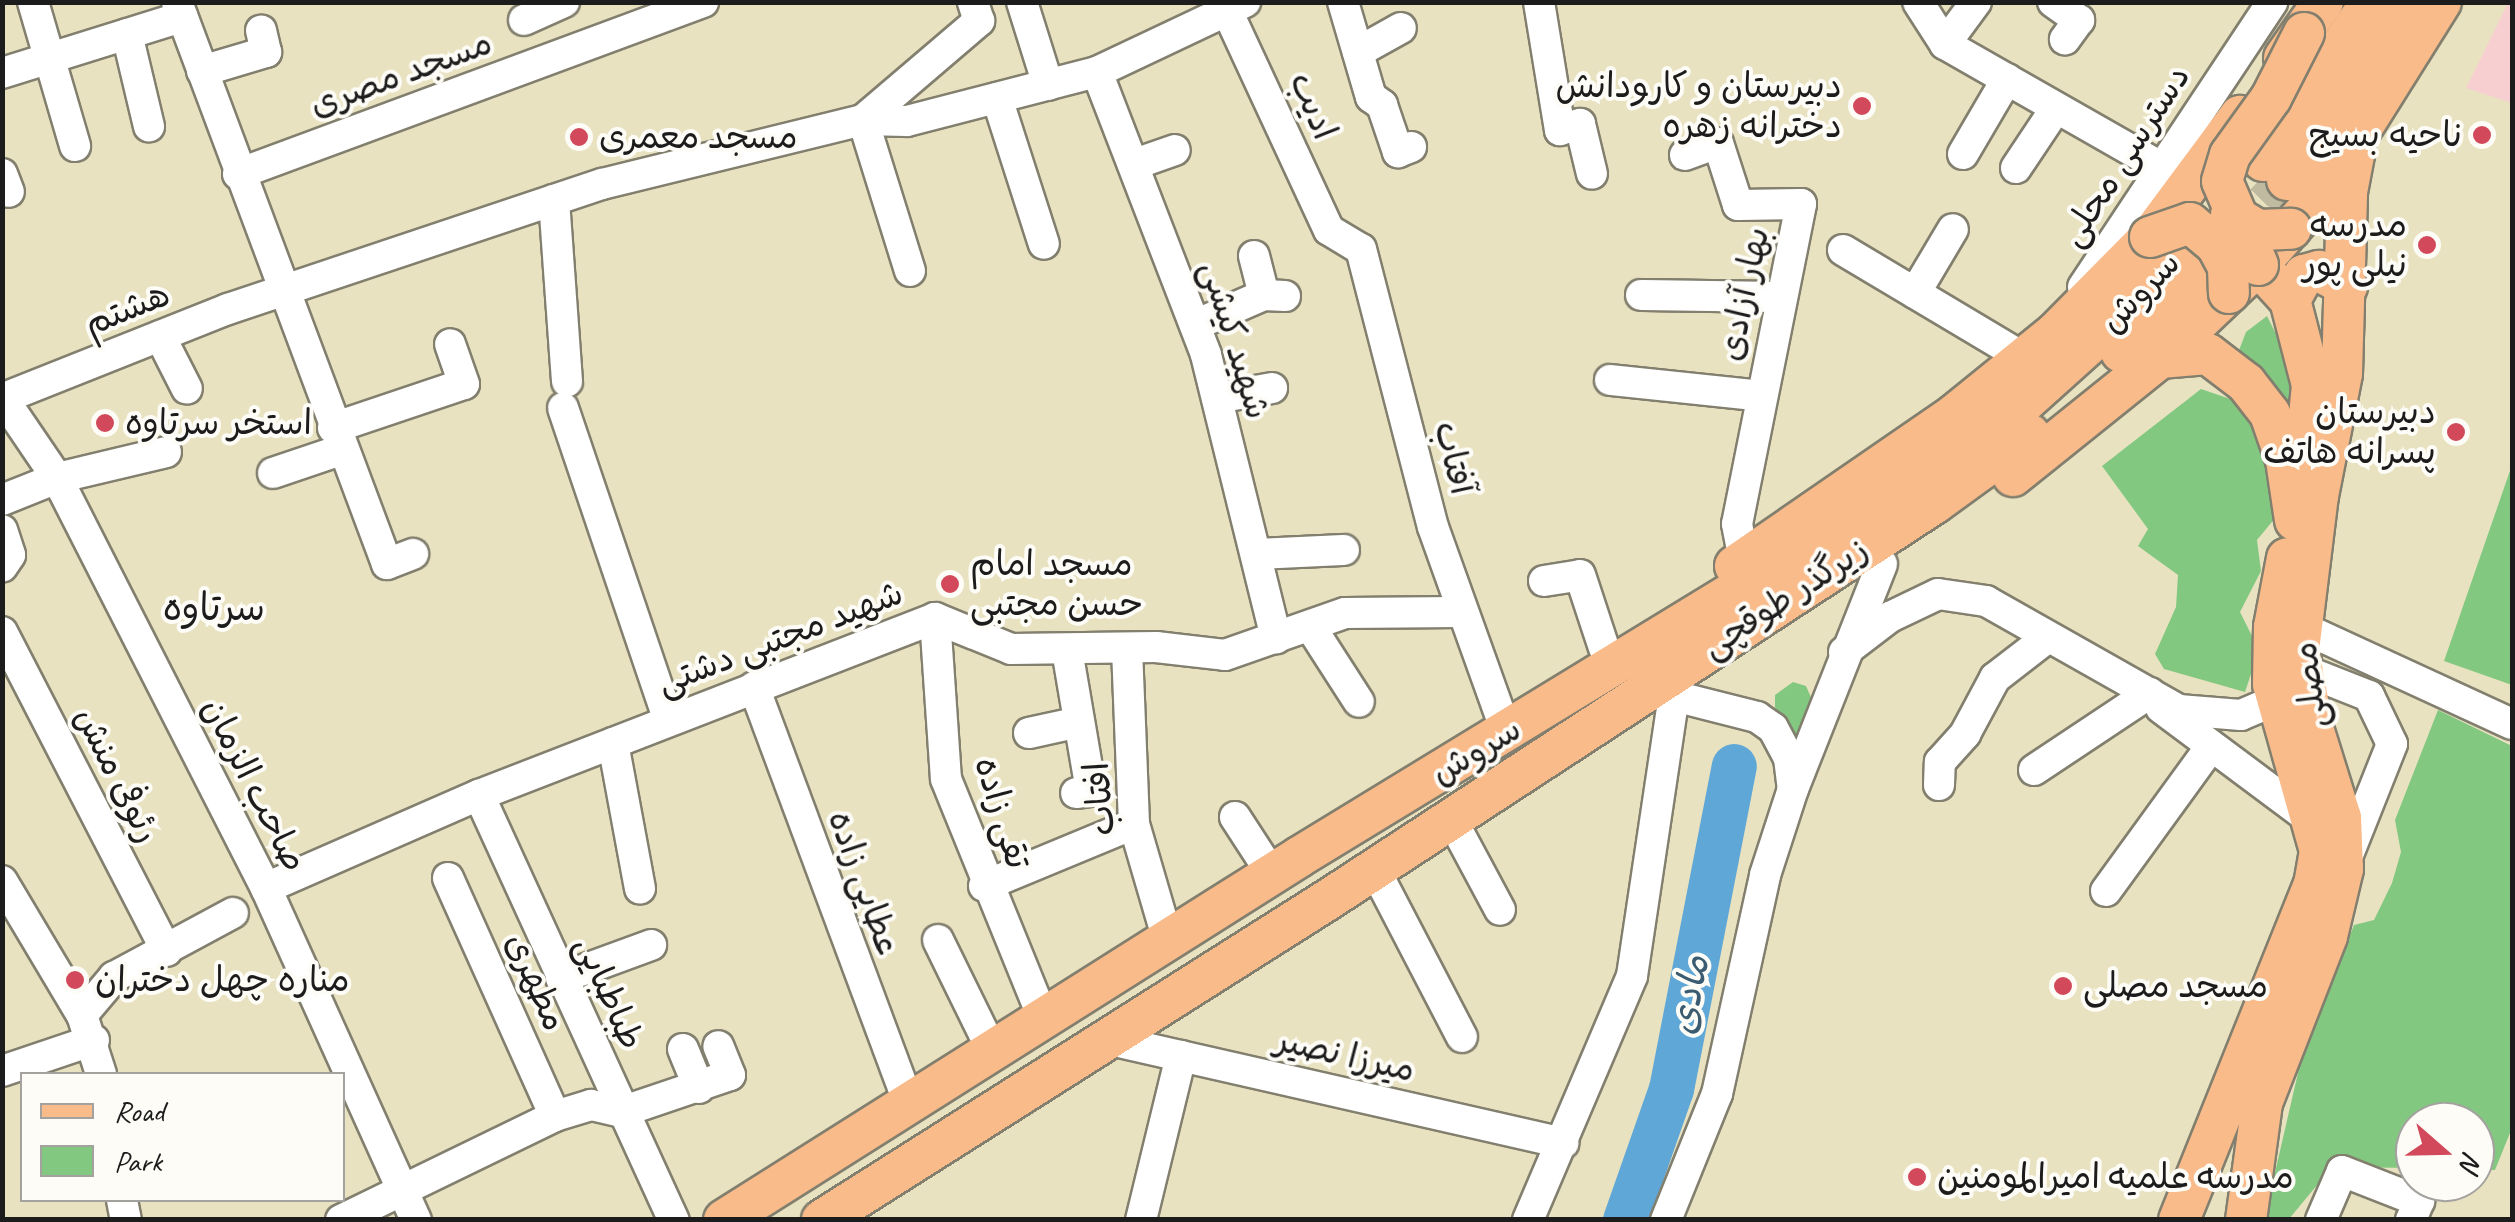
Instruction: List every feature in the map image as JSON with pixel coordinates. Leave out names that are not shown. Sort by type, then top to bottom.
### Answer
[{"type":"main road","points":[[2371,2],[2275,171],[2408,2]]},
{"type":"main road","points":[[2211,264],[2258,265],[2290,229],[2358,136],[2441,2]]},
{"type":"main road","points":[[2290,229],[2258,230],[2231,214],[2222,181],[2230,156],[2270,98],[2313,18]]},
{"type":"main road","points":[[1286,866],[1502,716],[1744,560],[1955,414],[2030,353],[2150,237],[2313,18]]},
{"type":"main road","name":"مصلی","points":[[2248,1204],[2262,1103],[2326,936],[2343,869],[2341,818],[2303,670],[2303,628],[2318,496],[2342,374],[2348,192],[2358,136]]},
{"type":"main road","name":"مصلی","points":[[2182,1210],[2314,886],[2320,851],[2276,700],[2274,626],[2295,520],[2312,386],[2290,300],[2258,265],[2231,214]]},
{"type":"main road","points":[[2150,237],[2190,222],[2218,246],[2228,268],[2211,264]]},
{"type":"main road","points":[[822,1220],[1329,899],[1674,696],[2010,478],[2160,358],[2211,264]]},
{"type":"main road","name":"سروش","points":[[724,1220],[1286,866],[1922,477],[2018,408],[2115,320],[2211,264]]},
{"type":"main road","name":"زیرگذر طوقچی","points":[[1329,899],[1978,471],[2136,338],[2211,264]]},
{"type":"main road","points":[[2290,300],[2304,274],[2318,271],[2347,286]]},
{"type":"main road","points":[[2160,358],[2208,354],[2246,383],[2270,414],[2286,460],[2295,520]]},
{"type":"main road","points":[[2182,1210],[2224,1177],[2248,1204]]},
{"type":"street","points":[[33,2],[75,146]]},
{"type":"street","points":[[524,20],[564,2]]},
{"type":"street","name":"مسجد مصری","points":[[238,174],[636,14],[702,2]]},
{"type":"street","points":[[862,120],[979,21],[973,2]]},
{"type":"street","points":[[1022,2],[1048,85]]},
{"type":"street","points":[[1343,2],[1358,52],[1398,152],[1411,147]]},
{"type":"street","points":[[1539,2],[1560,130],[1580,124],[1592,174]]},
{"type":"street","points":[[1918,2],[1945,44],[2161,166]]},
{"type":"street","points":[[1945,44],[1976,2]]},
{"type":"street","points":[[2053,2],[2080,20],[2064,40]]},
{"type":"street","name":"دسترسی محلی","points":[[2030,353],[2272,2]]},
{"type":"street","points":[[862,120],[907,121],[1097,72],[1232,5]]},
{"type":"street","name":"ادیب","points":[[1232,5],[1329,230]]},
{"type":"street","points":[[2,73],[127,34],[179,10],[280,291],[387,564],[414,554]]},
{"type":"street","points":[[1358,52],[1401,28]]},
{"type":"street","points":[[202,72],[266,52],[261,31]]},
{"type":"street","points":[[127,34],[149,126]]},
{"type":"street","name":"شهید کیشی","points":[[1097,72],[1195,325],[1217,398],[1276,638]]},
{"type":"street","points":[[1963,154],[2006,79]]},
{"type":"street","points":[[997,98],[1044,244]]},
{"type":"street","points":[[2016,168],[2056,108]]},
{"type":"street","points":[[862,120],[910,270]]},
{"type":"street","name":"هشتم","points":[[3,398],[280,291],[554,200],[862,120]]},
{"type":"street","name":"بهار آزادی","points":[[1685,156],[1718,143],[1738,206],[1801,204],[1737,524],[1744,560]]},
{"type":"street","points":[[1135,164],[1174,150]]},
{"type":"street","points":[[554,200],[565,395],[669,721]]},
{"type":"street","points":[[1915,293],[1954,229]]},
{"type":"street","name":"آفتاب","points":[[1329,230],[1361,250],[1459,612],[1502,716]]},
{"type":"street","points":[[1843,250],[2030,353]]},
{"type":"street","points":[[1195,325],[1275,295],[1254,256]]},
{"type":"street","points":[[1640,295],[1780,298]]},
{"type":"street","points":[[160,336],[187,389]]},
{"type":"street","points":[[273,473],[337,439],[464,384],[450,344]]},
{"type":"street","points":[[1610,380],[1762,396]]},
{"type":"street","points":[[1217,398],[1272,388]]},
{"type":"street","name":"صاحب الزمان","points":[[3,398],[56,478],[266,888],[416,1220]]},
{"type":"street","points":[[2,500],[56,478],[166,452]]},
{"type":"street","points":[[2,530],[10,554],[2,567]]},
{"type":"street","points":[[1256,554],[1344,550]]},
{"type":"street","points":[[1666,1220],[1717,1094],[1765,875],[1841,654],[1882,564]]},
{"type":"street","points":[[1544,581],[1580,575],[1604,648]]},
{"type":"street","points":[[1841,654],[1890,617],[1938,594],[1986,601],[2179,710],[2240,715],[2276,700]]},
{"type":"street","name":"شهید مجتبی دشتی","points":[[266,888],[479,795],[936,618],[1011,649],[1126,648],[1225,654],[1345,613],[1459,612]]},
{"type":"street","name":"تقی زاده","points":[[936,618],[946,779],[984,886],[1043,1018]]},
{"type":"street","points":[[1310,626],[1359,702]]},
{"type":"street","points":[[2303,628],[2512,724]]},
{"type":"street","name":"رئوفی منش","points":[[2,632],[167,951]]},
{"type":"street","points":[[1939,785],[1940,762],[1966,734],[1995,678],[2047,638]]},
{"type":"street","name":"افتاب","points":[[1126,648],[1134,824],[1168,940]]},
{"type":"street","points":[[1067,650],[1091,791],[1076,793]]},
{"type":"street","points":[[2303,670],[2369,696],[2392,744],[2343,869]]},
{"type":"street","name":"عطایی زاده","points":[[754,687],[908,1103]]},
{"type":"street","points":[[2150,693],[2210,748],[2310,819]]},
{"type":"street","points":[[2034,770],[2150,693]]},
{"type":"street","points":[[1528,1220],[1632,976],[1674,696],[1757,716],[1774,728],[1790,758],[1793,790]]},
{"type":"street","points":[[1029,733],[1079,722]]},
{"type":"street","points":[[612,743],[640,889]]},
{"type":"street","points":[[2106,891],[2210,748]]},
{"type":"street","name":"طباطبایی","points":[[479,795],[621,1112],[674,1220]]},
{"type":"street","points":[[1235,817],[1286,866]]},
{"type":"street","points":[[984,886],[1134,824]]},
{"type":"street","points":[[1455,826],[1500,910]]},
{"type":"street","points":[[1376,872],[1462,1037]]},
{"type":"street","name":"مطهری","points":[[448,878],[555,1116]]},
{"type":"street","points":[[2,881],[88,1027],[100,1072]]},
{"type":"street","points":[[2,1070],[88,1027],[114,977],[233,913]]},
{"type":"street","points":[[938,940],[992,1050]]},
{"type":"street","points":[[561,978],[651,945]]},
{"type":"street","name":"میرزا نصیر","points":[[1110,1040],[1564,1142]]},
{"type":"street","points":[[340,1220],[555,1116],[591,1104],[621,1112],[699,1088],[730,1074],[718,1046]]},
{"type":"street","points":[[683,1049],[699,1088]]},
{"type":"street","points":[[1141,1220],[1181,1056]]},
{"type":"street","points":[[746,1220],[865,1146],[869,1128]]},
{"type":"street","points":[[2321,1220],[2342,1171],[2418,1201],[2411,1220]]},
{"type":"street","points":[[800,1220],[869,1177],[890,1177]]},
{"type":"shaded area","points":[[2508,3],[2512,3],[2512,103],[2466,88]]},
{"type":"green space","points":[[2267,316],[2291,364],[2296,430],[2236,358],[2246,332]]},
{"type":"green space","points":[[2201,389],[2242,403],[2272,449],[2276,517],[2257,540],[2261,571],[2240,612],[2259,650],[2245,692],[2164,669],[2155,654],[2176,607],[2178,575],[2138,546],[2148,529],[2102,466]]},
{"type":"green space","points":[[2512,465],[2512,685],[2444,661]]},
{"type":"green space","points":[[1793,682],[1806,686],[1813,702],[1797,749],[1775,707],[1775,695]]},
{"type":"green space","points":[[2438,710],[2512,746],[2512,1128],[2495,1170],[2495,1102],[2395,1102],[2395,1168],[2332,1167],[2289,1219],[2264,1220],[2301,1060],[2354,925],[2374,920],[2392,883],[2401,852],[2395,820]]},
{"type":"waterway","name":"مادی","points":[[1625,1220],[1671,1089],[1734,766]]},
{"type":"tunnel","points":[[2224,247],[2287,180]]},
{"type":"place","name":"دبیرستان و کارودانش دخترانه زهره","points":[[1862,106]]},
{"type":"place","name":"ناحیه بسیج","points":[[2482,135]]},
{"type":"place","name":"مسجد معمری","points":[[579,137]]},
{"type":"place","name":"مدرسه نیلی پور","points":[[2427,245]]},
{"type":"place","name":"استخر سرتاوه","points":[[105,423]]},
{"type":"place","name":"دبیرستان پسرانه هاتف","points":[[2456,432]]},
{"type":"place","name":"مسجد امام حسن مجتبی","points":[[950,584]]},
{"type":"place","name":"مناره چهل دختران","points":[[75,980]]},
{"type":"place","name":"مسجد مصلی","points":[[2063,986]]},
{"type":"place","name":"مدرسه علمیه امیرالمومنین","points":[[1917,1177]]},
{"type":"district","name":"سرتاوه","points":[[214,608]]}]
